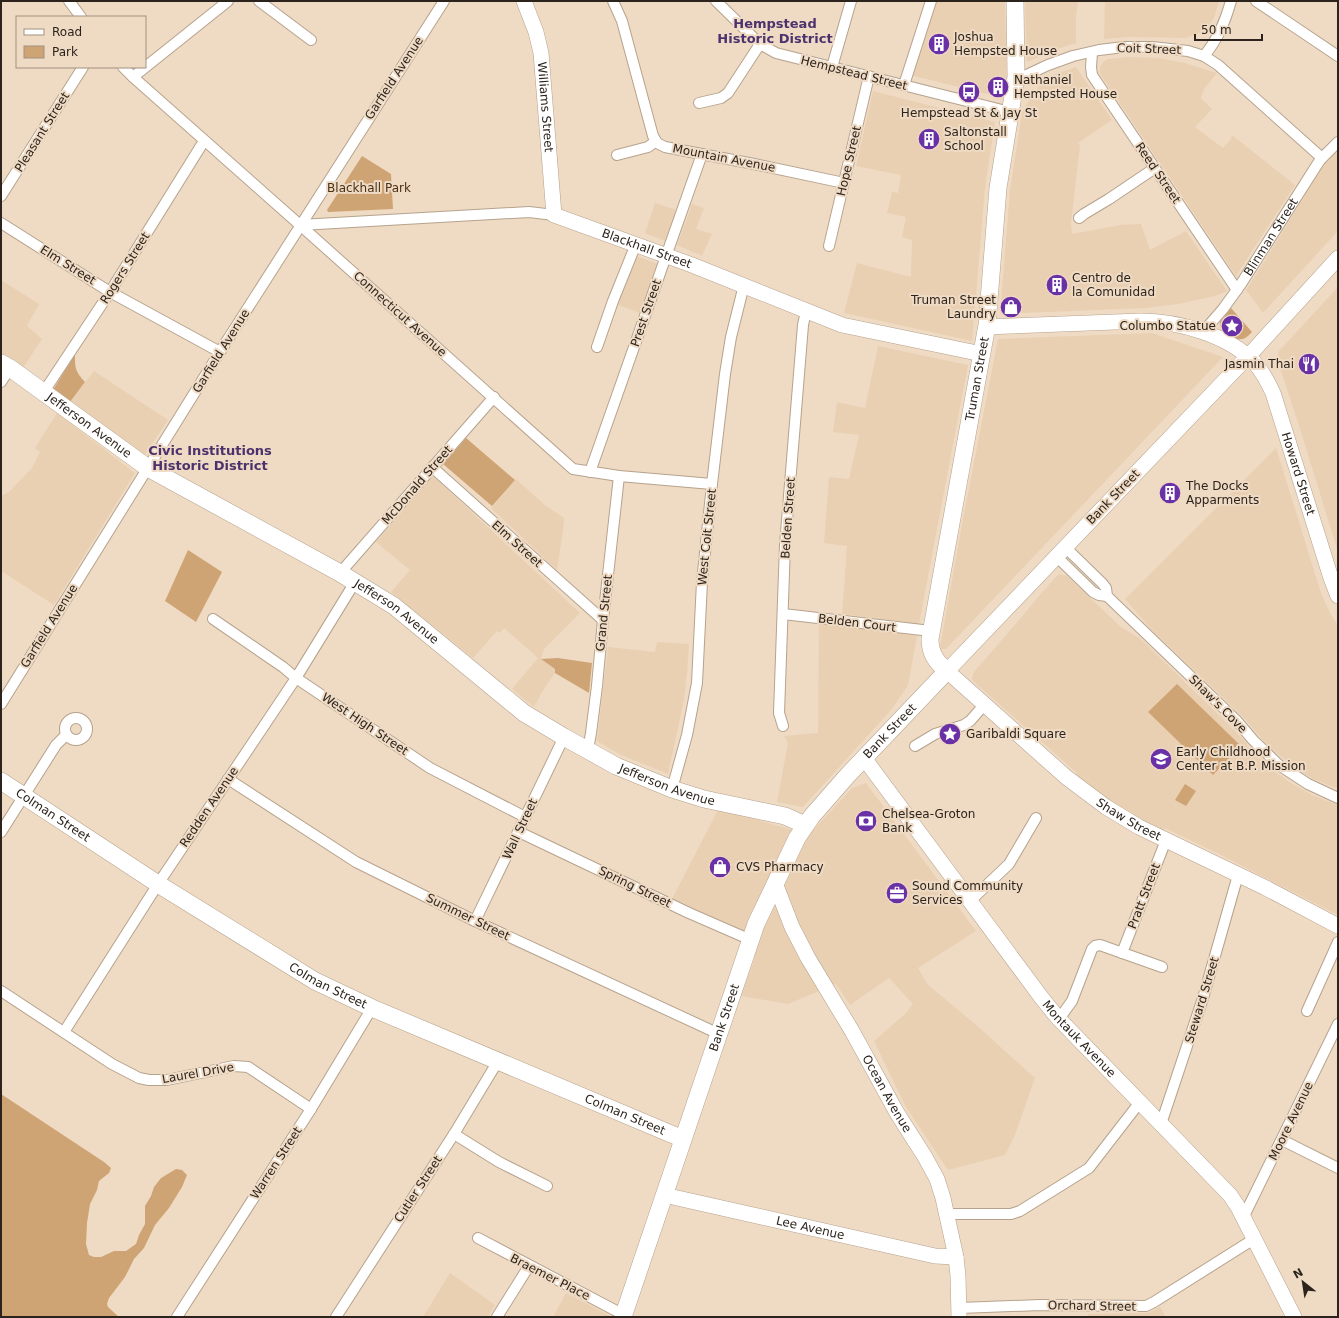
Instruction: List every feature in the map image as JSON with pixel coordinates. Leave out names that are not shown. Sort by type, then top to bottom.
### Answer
[{"type":"main road","name":"Truman Street","points":[[947,671],[938,663],[932,652],[930,639],[982,354],[989,305],[998,188],[1016,80],[1015,1]]},
{"type":"main road","name":"Jefferson Avenue","points":[[4,371],[43,393],[148,468],[340,572],[394,606],[524,713],[564,737],[616,766],[672,789],[704,799],[785,816],[805,825]]},
{"type":"main road","name":"Bank Street","points":[[623,1316],[751,940],[760,916],[797,838],[805,825],[864,758],[947,671]]},
{"type":"main road","name":"Colman Street","points":[[1,781],[158,884],[315,980],[372,1008],[683,1139]]},
{"type":"street","points":[[69,1],[80,16]]},
{"type":"street","points":[[146,67],[228,1]]},
{"type":"street","points":[[259,1],[311,40]]},
{"type":"street","name":"Garfield Avenue","points":[[1,704],[300,225],[444,1]]},
{"type":"street","name":"Williams Street","points":[[524,1],[536,32],[541,53],[554,215]]},
{"type":"street","name":"Mountain Avenue","points":[[613,1],[624,27],[653,136],[656,142],[662,146],[844,183]]},
{"type":"street","name":"Hempstead Street","points":[[716,1],[725,5],[760,44],[776,53],[1010,112]]},
{"type":"street","points":[[832,67],[851,1]]},
{"type":"street","points":[[904,86],[931,1]]},
{"type":"street","points":[[1204,56],[1215,42],[1223,26],[1231,1]]},
{"type":"street","points":[[1256,1],[1338,56]]},
{"type":"street","points":[[699,103],[721,98],[728,93],[760,44]]},
{"type":"street","name":"Coit Street","points":[[1016,80],[1060,60],[1099,50],[1152,47],[1188,51],[1204,56],[1225,71],[1322,158]]},
{"type":"street","name":"Reed Street","points":[[1092,53],[1092,75],[1237,290]]},
{"type":"street","name":"Pleasant Street","points":[[1,196],[82,68]]},
{"type":"street","name":"Connecticut Avenue","points":[[124,68],[573,469],[619,476],[712,484]]},
{"type":"street","points":[[133,77],[144,68]]},
{"type":"street","name":"Hope Street","points":[[829,246],[869,76]]},
{"type":"street","name":"Rogers Street","points":[[43,393],[110,292],[204,141]]},
{"type":"street","points":[[617,155],[648,147],[656,142]]},
{"type":"street","name":"Blinman Street","points":[[1203,332],[1237,290],[1322,158],[1338,142]]},
{"type":"street","name":"Prest Street","points":[[590,472],[702,154]]},
{"type":"street","points":[[1079,218],[1082,214],[1109,199],[1154,168]]},
{"type":"street","name":"Blackhall Street","points":[[300,225],[529,212],[554,215],[744,285],[828,321],[982,354]]},
{"type":"street","name":"Elm Street","points":[[1,223],[110,292],[220,352]]},
{"type":"street","points":[[597,347],[615,295],[636,244]]},
{"type":"street","name":"Bank Street","points":[[947,671],[1248,356],[1338,258]]},
{"type":"street","name":"West Coit Street","points":[[672,789],[687,736],[697,683],[702,582],[712,484],[726,366],[731,337],[744,285]]},
{"type":"street","name":"Belden Street","points":[[783,726],[779,713],[785,545],[803,325],[806,311]]},
{"type":"street","points":[[986,327],[1152,321],[1172,324],[1203,332],[1228,343],[1248,356]]},
{"type":"street","name":"Howard Street","points":[[1248,356],[1263,374],[1274,398],[1338,596]]},
{"type":"street","name":"McDonald Street","points":[[340,572],[494,397]]},
{"type":"street","name":"Elm Street","points":[[432,467],[603,620]]},
{"type":"street","name":"Grand Street","points":[[588,750],[593,717],[619,476]]},
{"type":"street","name":"Shaw's Cove","points":[[1060,552],[1093,592],[1099,595],[1107,596],[1236,720],[1253,740],[1279,765],[1308,784],[1338,798]]},
{"type":"street","name":"Redden Avenue","points":[[64,1032],[158,884],[296,678],[355,582]]},
{"type":"street","name":"Belden Court","points":[[783,614],[931,631]]},
{"type":"street","name":"West High Street","points":[[213,619],[283,667],[296,678],[430,768],[525,817]]},
{"type":"street","name":"Shaw Street","points":[[947,671],[1090,796],[1122,817],[1166,840],[1238,874],[1338,926]]},
{"type":"street","points":[[915,746],[932,735],[964,725],[970,721],[985,704]]},
{"type":"street","points":[[1,832],[56,745],[66,735]]},
{"type":"street","name":"Wall Street","points":[[475,921],[564,737]]},
{"type":"street","name":"Montauk Avenue","points":[[864,758],[1040,997],[1059,1019],[1225,1189],[1234,1201],[1294,1317]]},
{"type":"street","name":"Summer Street","points":[[228,779],[356,862],[475,921],[719,1034]]},
{"type":"street","points":[[970,901],[1009,864],[1036,818]]},
{"type":"street","name":"Spring Street","points":[[519,832],[683,910],[751,940]]},
{"type":"street","name":"Pratt Street","points":[[1122,953],[1166,840]]},
{"type":"street","name":"Steward Street","points":[[1161,1124],[1204,998],[1238,874]]},
{"type":"street","name":"Ocean Avenue","points":[[775,883],[792,927],[805,953],[852,1031],[896,1113],[933,1170],[940,1186],[956,1257],[959,1313]]},
{"type":"street","points":[[1307,1011],[1338,942]]},
{"type":"street","points":[[1059,1019],[1072,1001],[1094,947],[1098,945],[1162,966]]},
{"type":"street","name":"Laurel Drive","points":[[1,991],[112,1064],[139,1078],[149,1080],[167,1080],[234,1066],[248,1067],[311,1109]]},
{"type":"street","name":"Warren Street","points":[[177,1317],[311,1109],[372,1008]]},
{"type":"street","name":"Moore Avenue","points":[[1243,1218],[1338,1024]]},
{"type":"street","name":"Cutler Street","points":[[336,1317],[454,1134],[498,1061]]},
{"type":"street","points":[[947,1214],[1011,1214],[1020,1211],[1089,1168],[1140,1102]]},
{"type":"street","points":[[454,1134],[499,1162],[547,1186]]},
{"type":"street","points":[[1282,1140],[1338,1168]]},
{"type":"street","name":"Lee Avenue","points":[[664,1195],[935,1256],[956,1257]]},
{"type":"street","name":"Braemer Place","points":[[478,1238],[623,1316]]},
{"type":"street","name":"Orchard Street","points":[[959,1313],[1040,1305],[1146,1306],[1254,1239]]},
{"type":"street","points":[[497,1317],[529,1266]]},
{"type":"shaded area","points":[[934,1],[1005,1],[1007,88],[999,97],[910,75]]},
{"type":"shaded area","points":[[1025,1],[1078,1],[1076,17],[1076,43],[1054,50],[1027,62]]},
{"type":"shaded area","points":[[1105,1],[1219,1],[1214,18],[1208,26],[1199,33],[1186,38],[1129,37],[1104,39]]},
{"type":"shaded area","points":[[1129,57],[1159,58],[1185,63],[1217,73],[1204,89],[1201,98],[1212,109],[1195,127],[1223,148],[1231,139],[1232,135],[1295,185],[1236,276],[1100,74],[1100,67],[1104,61],[1108,59]]},
{"type":"shaded area","points":[[1076,67],[1112,120],[1078,143],[1080,145],[1071,224],[1072,234],[1121,225],[1141,224],[1150,250],[1186,231],[1227,291],[1215,296],[1178,304],[1146,308],[1000,314],[1010,190],[1022,112],[1044,78]]},
{"type":"shaded area","points":[[873,91],[995,122],[985,188],[972,341],[844,313],[857,263],[911,277],[912,240],[902,237],[906,217],[887,213],[892,192],[898,193],[901,175],[856,166]]},
{"type":"shaded area","points":[[1338,151],[1338,231],[1263,313],[1246,290],[1327,159]]},
{"type":"shaded area","points":[[655,203],[677,210],[665,241],[645,233]]},
{"type":"shaded area","points":[[692,204],[704,208],[696,229],[712,234],[702,256],[677,245]]},
{"type":"shaded area","points":[[634,255],[658,264],[640,313],[616,304]]},
{"type":"shaded area","points":[[1,280],[39,304],[27,326],[42,339],[23,368],[1,356]]},
{"type":"shaded area","points":[[1338,287],[1338,552],[1277,357],[1279,351]]},
{"type":"shaded area","points":[[1152,333],[1223,357],[946,649],[941,649],[940,647],[961,530],[998,339]]},
{"type":"shaded area","points":[[878,346],[968,365],[919,624],[842,614],[847,546],[824,543],[829,477],[849,479],[859,435],[833,432],[837,402],[865,408]]},
{"type":"shaded area","points":[[94,371],[168,420],[144,456],[70,402]]},
{"type":"shaded area","points":[[57,413],[135,473],[54,605],[1,571],[1,496],[9,492],[32,468],[40,452],[35,448]]},
{"type":"shaded area","points":[[1276,448],[1321,593],[1338,626],[1338,789],[1313,779],[1297,769],[1269,747],[1242,716],[1152,630],[1125,599]]},
{"type":"shaded area","points":[[433,476],[580,613],[544,649],[541,659],[555,669],[555,673],[534,707],[512,689],[538,658],[504,628],[500,633],[497,631],[473,658],[391,592],[410,570],[376,542]]},
{"type":"shaded area","points":[[516,479],[546,506],[564,518],[557,570],[491,508]]},
{"type":"shaded area","points":[[1059,574],[1067,576],[1121,627],[1142,640],[1247,743],[1246,744],[1256,755],[1271,769],[1312,795],[1338,805],[1338,915],[1165,828],[1162,832],[1101,796],[1075,775],[1077,773],[973,681],[972,678],[974,672]]},
{"type":"shaded area","points":[[819,623],[917,636],[908,685],[892,709],[803,807],[777,802],[788,743],[784,736],[818,733]]},
{"type":"shaded area","points":[[657,642],[689,644],[684,700],[668,774],[621,755],[597,741],[608,647],[655,652]]},
{"type":"shaded area","points":[[866,783],[976,931],[918,968],[927,984],[975,1024],[1035,1078],[1015,1135],[1005,1155],[948,1170],[906,1107],[874,1041],[906,1013],[913,1004],[889,978],[850,1005],[836,984],[788,1004],[741,996],[755,958],[742,931],[672,899],[719,808],[809,835],[852,788]]},
{"type":"shaded area","points":[[450,1273],[495,1305],[488,1317],[423,1317]]},
{"type":"shaded area","points":[[566,1293],[612,1317],[553,1317]]},
{"type":"shaded area","points":[[1160,1307],[1166,1317],[1089,1317],[1088,1314],[1148,1313]]},
{"type":"green space","name":"Blackhall Park","points":[[362,156],[391,174],[393,209],[328,212],[327,210]]},
{"type":"green space","points":[[1231,308],[1252,332],[1245,338],[1239,339],[1232,337],[1225,334],[1221,330],[1220,322]]},
{"type":"green space","points":[[75,354],[76,369],[85,382],[70,402],[53,390]]},
{"type":"green space","points":[[466,438],[515,480],[492,506],[443,464]]},
{"type":"green space","points":[[188,550],[222,572],[196,622],[165,601]]},
{"type":"green space","points":[[558,658],[592,663],[589,693],[555,673],[555,669],[541,659]]},
{"type":"green space","points":[[1177,684],[1241,746],[1213,775],[1148,712]]},
{"type":"green space","points":[[1185,784],[1196,791],[1186,806],[1175,800]]},
{"type":"green space","points":[[1,1094],[111,1168],[109,1173],[99,1181],[97,1190],[90,1204],[86,1244],[89,1255],[101,1257],[114,1251],[126,1251],[136,1244],[145,1224],[145,1206],[154,1187],[161,1178],[176,1169],[182,1170],[187,1175],[182,1187],[169,1208],[155,1225],[144,1248],[134,1259],[125,1277],[109,1298],[107,1304],[108,1307],[119,1317],[1,1317]]},
{"type":"place","name":"Joshua Hempsted House","points":[[939,44]]},
{"type":"place","name":"Nathaniel Hempsted House","points":[[998,87]]},
{"type":"place","name":"Hempstead St & Jay St","points":[[969,92]]},
{"type":"place","name":"Saltonstall School","points":[[929,139]]},
{"type":"place","name":"Centro de la Comunidad","points":[[1057,285]]},
{"type":"place","name":"Truman Street Laundry","points":[[1011,307]]},
{"type":"place","name":"Columbo Statue","points":[[1232,326]]},
{"type":"place","name":"Jasmin Thai","points":[[1309,364]]},
{"type":"place","name":"The Docks Apparments","points":[[1170,493]]},
{"type":"place","name":"Garibaldi Square","points":[[950,734]]},
{"type":"place","name":"Early Childhood Center at B.P. Mission","points":[[1161,759]]},
{"type":"place","name":"Chelsea-Groton Bank","points":[[866,821]]},
{"type":"place","name":"CVS Pharmacy","points":[[720,867]]},
{"type":"place","name":"Sound Community Services","points":[[897,893]]},
{"type":"district","name":"Hempstead Historic District","points":[[775,30]]},
{"type":"district","name":"Civic Institutions Historic District","points":[[210,458]]}]
